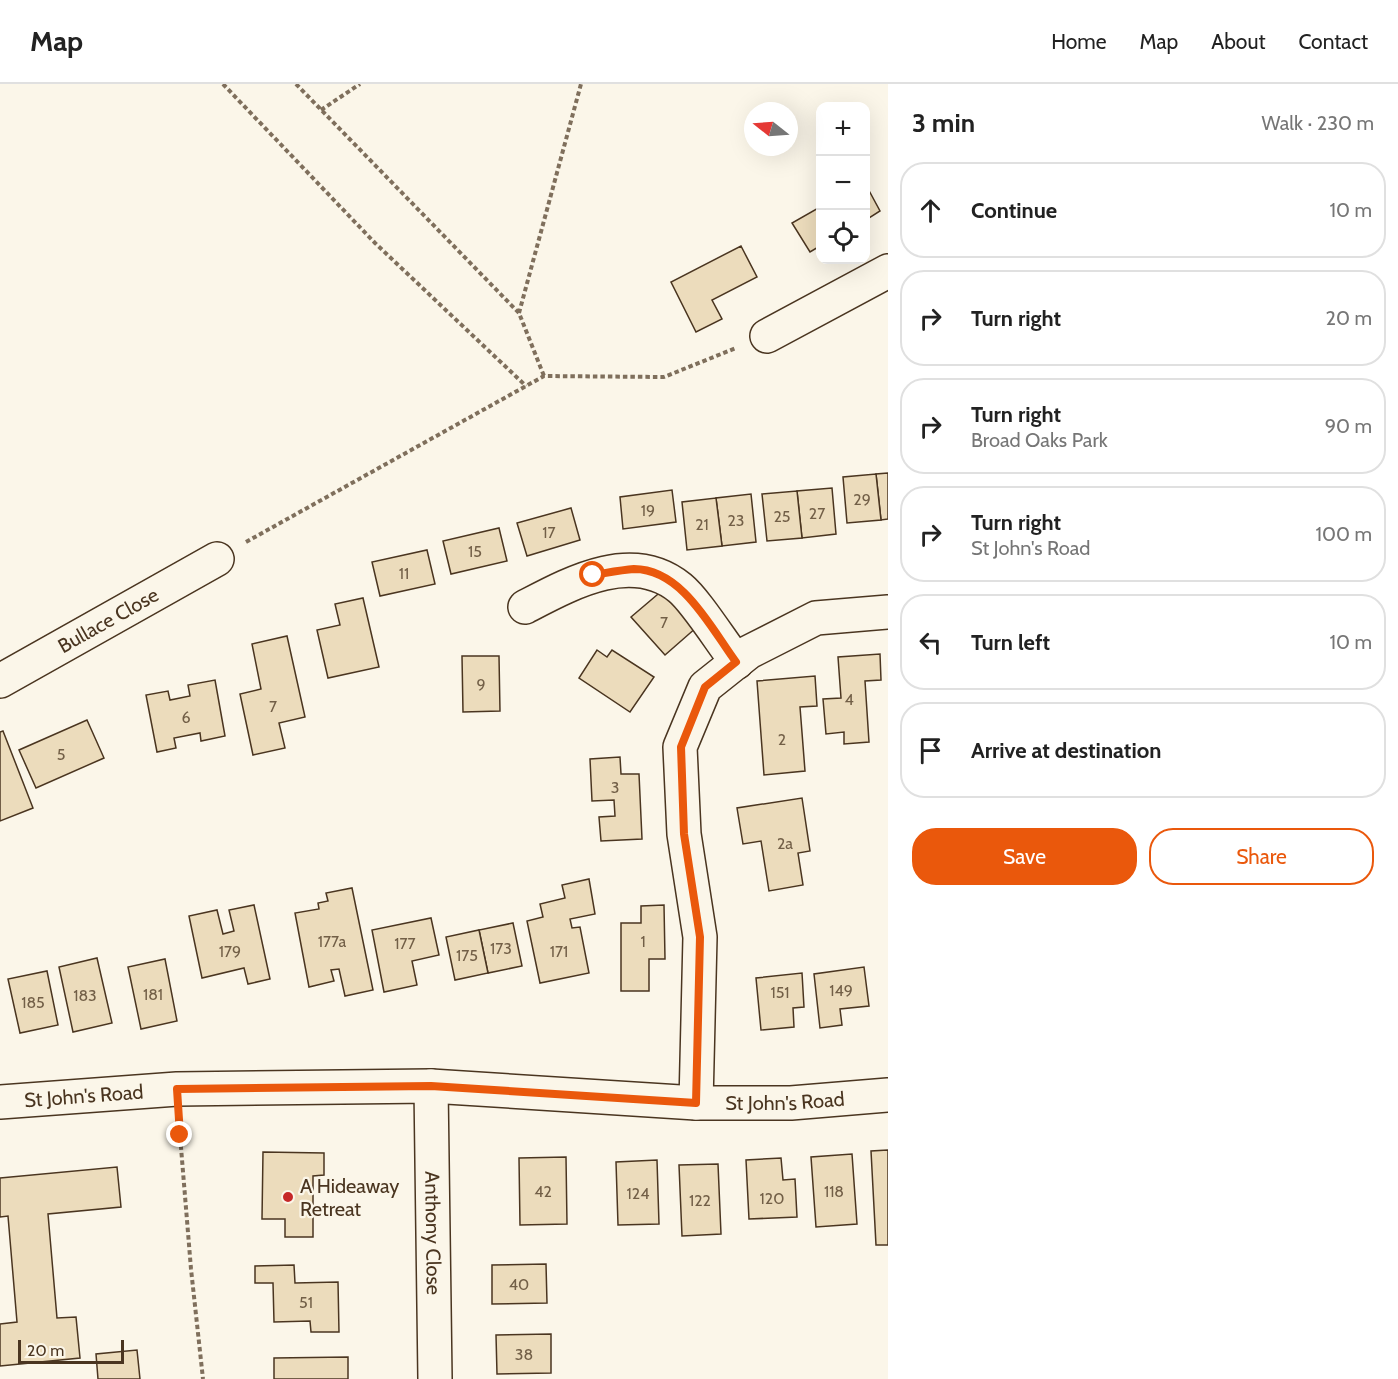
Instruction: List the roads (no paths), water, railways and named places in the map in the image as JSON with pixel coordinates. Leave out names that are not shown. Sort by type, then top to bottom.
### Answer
[{"type":"street","points":[[767,336],[888,271]]},
{"type":"street","name":"Bullace Close","points":[[0,681],[218,559]]},
{"type":"street","points":[[525,607],[593,575],[636,569],[660,575],[682,589],[736,662]]},
{"type":"street","points":[[696,1103],[700,937],[684,834],[681,747],[705,687],[749,652],[816,618],[888,612]]},
{"type":"street","name":"St John's Road","points":[[0,1102],[177,1089],[431,1086],[696,1103],[791,1102],[888,1095]]},
{"type":"street","name":"Anthony Close","points":[[431,1086],[435,1379]]},
{"type":"place","name":"A Hideaway Retreat","points":[[288,1197]]}]
